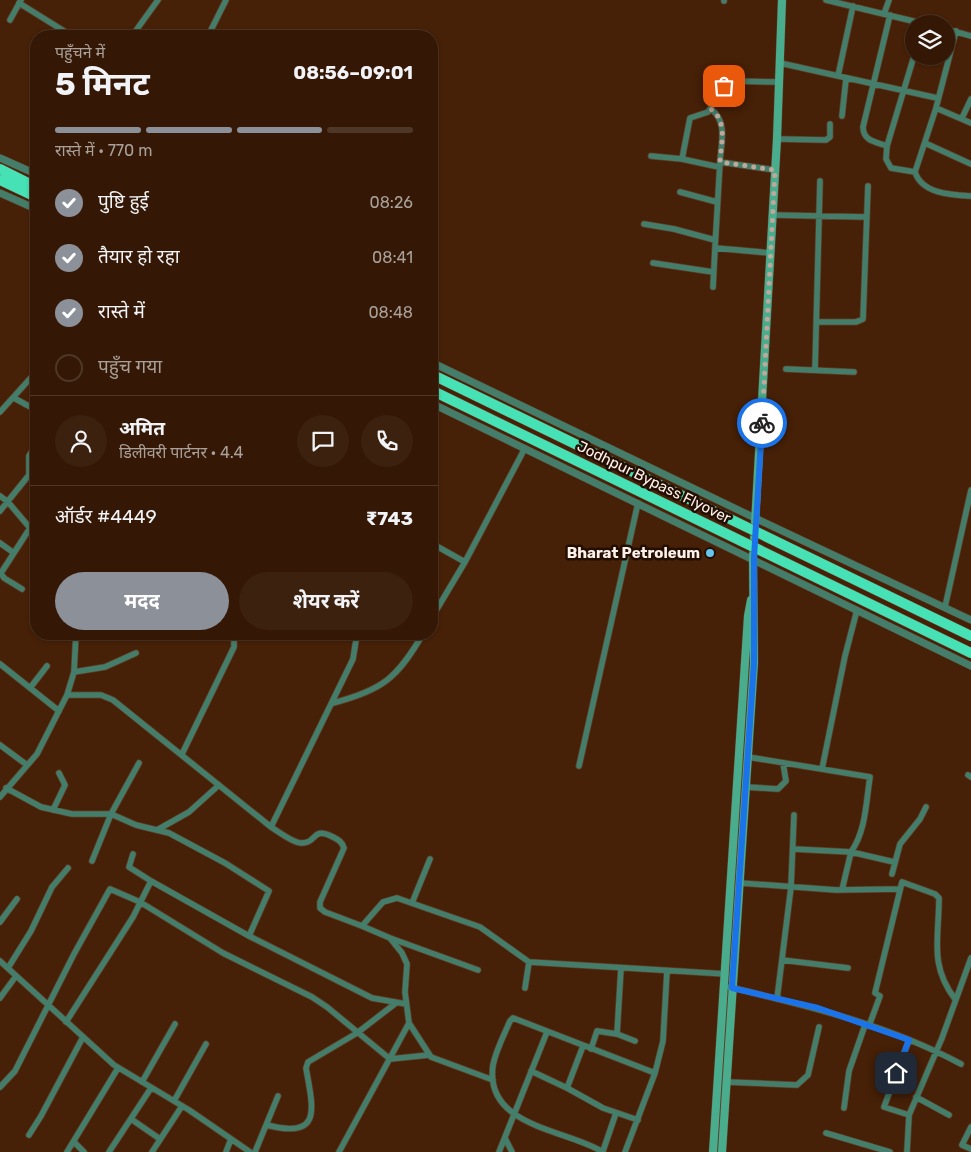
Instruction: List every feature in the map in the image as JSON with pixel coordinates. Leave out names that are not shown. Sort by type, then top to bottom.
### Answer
[{"type":"highway","points":[[0,170],[30,183]]},
{"type":"highway","points":[[0,180],[30,194]]},
{"type":"highway","name":"Jodhpur Bypass Flyover","points":[[438,377],[971,636]]},
{"type":"highway","name":"Jodhpur Bypass Flyover","points":[[438,393],[971,654]]},
{"type":"main road","points":[[714,1152],[740,884],[748,757],[755,620],[753,590],[754,558],[777,139],[782,0]]},
{"type":"main road","points":[[722,1152],[729,987],[726,974],[748,616],[753,590]]},
{"type":"street","points":[[136,30],[158,0]]},
{"type":"street","points":[[211,30],[226,0]]},
{"type":"street","points":[[826,0],[905,19]]},
{"type":"street","points":[[887,146],[869,140],[863,131],[889,0]]},
{"type":"street","points":[[10,20],[20,2],[63,30]]},
{"type":"street","points":[[838,76],[853,6]]},
{"type":"street","points":[[971,36],[956,31],[937,98],[936,108],[915,172],[920,182],[938,192],[971,196]]},
{"type":"street","points":[[780,63],[937,98]]},
{"type":"street","points":[[912,65],[887,146],[886,159],[891,168],[915,172]]},
{"type":"street","points":[[842,116],[846,78]]},
{"type":"street","points":[[682,160],[690,118],[711,109],[724,86],[732,81],[779,82]]},
{"type":"street","points":[[962,118],[971,99]]},
{"type":"street","points":[[936,108],[971,123]]},
{"type":"street","points":[[711,109],[718,115],[722,124],[713,286]]},
{"type":"street","points":[[777,139],[826,140],[830,137],[830,124]]},
{"type":"street","points":[[925,143],[971,164]]},
{"type":"street","points":[[651,156],[775,170]]},
{"type":"street","points":[[0,158],[30,170]]},
{"type":"street","points":[[815,370],[820,181]]},
{"type":"street","points":[[817,322],[856,322],[863,319],[868,186]]},
{"type":"street","points":[[680,192],[717,202]]},
{"type":"street","points":[[0,193],[30,206]]},
{"type":"street","points":[[773,215],[866,217]]},
{"type":"street","points":[[644,224],[715,240]]},
{"type":"street","points":[[715,248],[771,253]]},
{"type":"street","points":[[653,263],[714,272]]},
{"type":"street","points":[[438,365],[757,520],[971,620]]},
{"type":"street","points":[[786,369],[854,372]]},
{"type":"street","points":[[0,412],[30,379]]},
{"type":"street","points":[[14,398],[30,407]]},
{"type":"street","points":[[438,405],[754,558],[971,666]]},
{"type":"street","points":[[438,607],[465,562],[524,448]]},
{"type":"street","points":[[0,511],[30,473],[30,456]]},
{"type":"street","points":[[945,607],[971,490]]},
{"type":"street","points":[[0,496],[8,502],[30,528],[1,573],[4,578],[22,589]]},
{"type":"street","points":[[579,766],[638,503]]},
{"type":"street","points":[[0,544],[14,553]]},
{"type":"street","points":[[438,548],[465,562]]},
{"type":"street","points":[[822,769],[845,656],[857,610]]},
{"type":"street","points":[[0,797],[37,754],[67,695],[74,672],[76,640]]},
{"type":"street","points":[[182,754],[234,647],[234,640]]},
{"type":"street","points":[[271,827],[353,659],[354,640]]},
{"type":"street","points":[[333,702],[369,692],[386,682],[411,654],[419,640]]},
{"type":"street","points":[[74,672],[105,667],[136,653]]},
{"type":"street","points":[[0,664],[59,711]]},
{"type":"street","points":[[30,688],[47,666]]},
{"type":"street","points":[[67,695],[101,695],[113,700],[271,827],[301,843],[308,842],[318,833],[323,832],[340,841],[344,848],[320,904],[325,912],[478,970]]},
{"type":"street","points":[[0,745],[27,765]]},
{"type":"street","points":[[748,757],[870,778],[863,823],[859,838],[850,852],[842,890]]},
{"type":"street","points":[[92,861],[110,814],[139,763]]},
{"type":"street","points":[[746,787],[778,789],[786,781],[783,763]]},
{"type":"street","points":[[54,810],[65,785],[59,773]]},
{"type":"street","points":[[156,831],[189,812],[219,785]]},
{"type":"street","points":[[6,788],[41,807],[72,814],[110,814],[156,831],[169,833],[225,863],[269,891],[249,936]]},
{"type":"street","points":[[892,874],[894,862],[904,836],[920,819],[926,807]]},
{"type":"street","points":[[777,999],[791,887],[794,815]]},
{"type":"street","points":[[793,849],[850,852],[894,862]]},
{"type":"street","points":[[133,854],[129,867],[150,881],[249,936],[372,998],[406,1004]]},
{"type":"street","points":[[412,903],[430,859]]},
{"type":"street","points":[[8,968],[31,931],[52,887],[68,868]]},
{"type":"street","points":[[66,1022],[140,902],[150,881]]},
{"type":"street","points":[[844,1108],[849,1071],[880,996],[875,992],[902,882],[938,895],[938,965],[945,985],[955,998]]},
{"type":"street","points":[[740,884],[842,890],[900,889]]},
{"type":"street","points":[[0,1088],[15,1071],[74,954],[110,889],[140,902],[223,952],[312,997],[327,1007],[390,1060],[429,1055]]},
{"type":"street","points":[[362,926],[383,902],[397,898],[480,927],[529,962],[726,974]]},
{"type":"street","points":[[0,922],[16,899]]},
{"type":"street","points":[[390,938],[408,964],[406,1004],[409,1023],[429,1055],[444,1064],[493,1080]]},
{"type":"street","points":[[907,1152],[909,1115],[936,1051],[971,958]]},
{"type":"street","points":[[782,960],[848,968]]},
{"type":"street","points":[[0,961],[118,1068],[182,1106],[250,1152]]},
{"type":"street","points":[[525,988],[529,962]]},
{"type":"street","points":[[617,1034],[621,968]]},
{"type":"street","points":[[626,1152],[655,1073],[663,1041],[667,971]]},
{"type":"street","points":[[0,998],[16,976]]},
{"type":"street","points":[[729,987],[818,1008],[909,1040],[961,1064]]},
{"type":"street","points":[[267,1125],[287,1131],[296,1130],[303,1126],[312,1113],[313,1103],[306,1068],[308,1062],[357,1033],[396,1003]]},
{"type":"street","points":[[616,1113],[603,1152],[515,1116],[500,1101],[493,1080],[495,1057],[513,1018],[655,1073]]},
{"type":"street","points":[[339,1152],[409,1023]]},
{"type":"street","points":[[142,1082],[175,1024]]},
{"type":"street","points":[[726,1082],[797,1085],[808,1075],[819,1027]]},
{"type":"street","points":[[498,1152],[515,1116],[547,1032]]},
{"type":"street","points":[[591,1049],[597,1032],[617,1034],[635,1040]]},
{"type":"street","points":[[28,1135],[41,1116],[83,1038]]},
{"type":"street","points":[[909,1040],[884,1107],[909,1115]]},
{"type":"street","points":[[174,1101],[206,1044]]},
{"type":"street","points":[[567,1088],[583,1046]]},
{"type":"street","points":[[67,1152],[118,1068]]},
{"type":"street","points":[[531,1071],[616,1113],[638,1120]]},
{"type":"street","points":[[109,1152],[151,1088]]},
{"type":"street","points":[[255,1152],[278,1096]]},
{"type":"street","points":[[916,1097],[948,1115]]},
{"type":"street","points":[[152,1152],[182,1106]]},
{"type":"street","points":[[131,1119],[160,1139]]},
{"type":"street","points":[[971,1128],[962,1145],[971,1149]]},
{"type":"street","points":[[826,1134],[890,1152]]},
{"type":"street","points":[[504,1138],[512,1152]]},
{"type":"street","points":[[226,1152],[231,1139]]},
{"type":"street","points":[[74,1142],[84,1152]]},
{"type":"way so far","points":[[724,86],[711,109],[721,119],[722,124],[720,162],[775,170],[762,423]]},
{"type":"place","name":"Bharat Petroleum","points":[[710,553]]},
{"type":"route","points":[[762,423],[754,558],[754,663],[732,988],[818,1008],[909,1040],[896,1073]]}]
